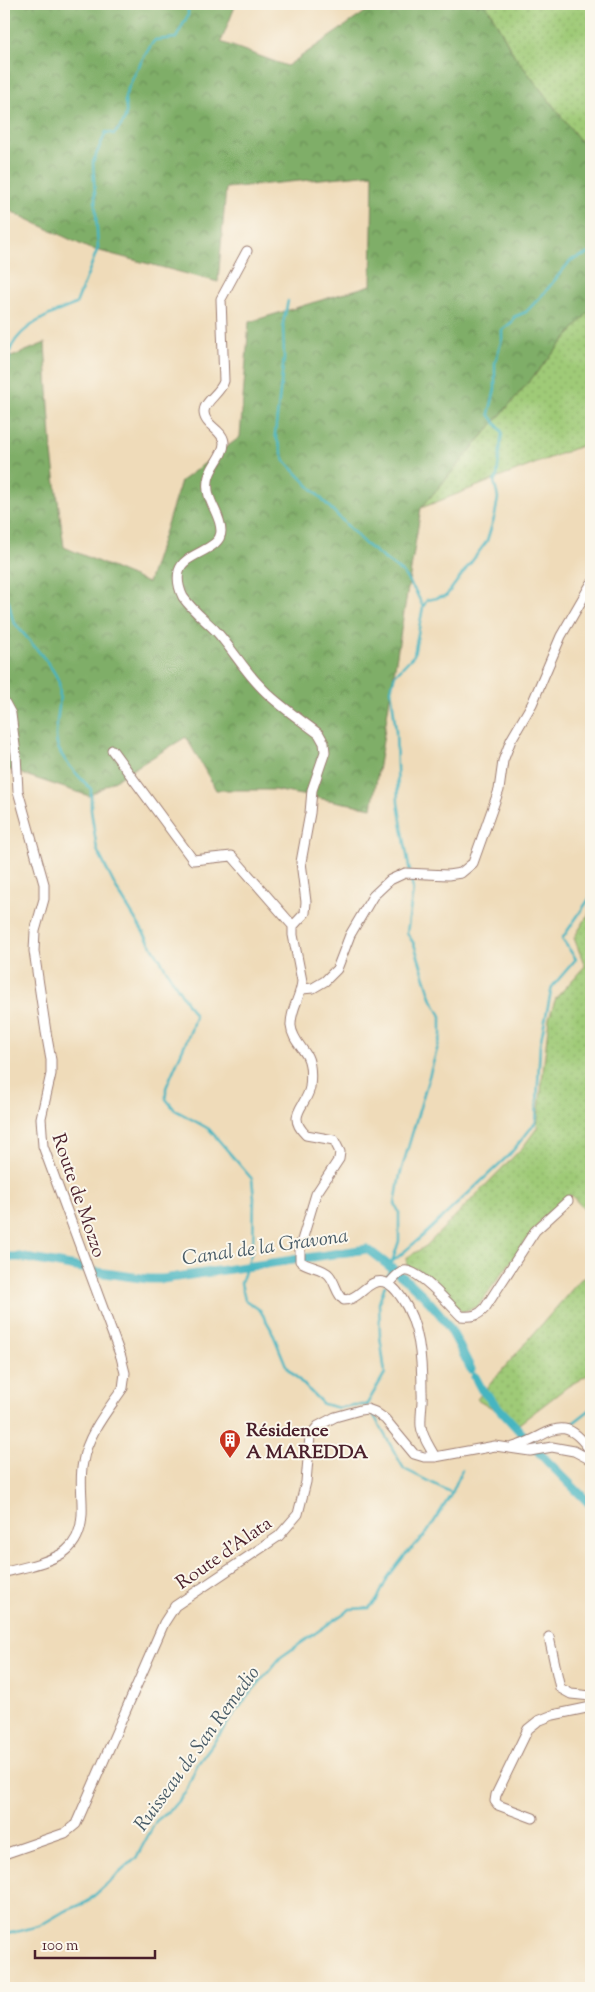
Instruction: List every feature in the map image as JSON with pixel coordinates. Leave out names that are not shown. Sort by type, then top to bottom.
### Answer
[{"type":"street","points":[[247,251],[221,300],[224,381],[222,388],[207,403],[204,411],[206,420],[223,438],[224,444],[210,470],[208,480],[208,498],[220,524],[221,534],[216,542],[182,563],[178,572],[178,583],[182,595],[196,613],[215,630],[260,687],[319,734],[324,743],[325,752],[312,790],[301,862],[306,902],[305,913],[293,926]]},
{"type":"street","points":[[302,989],[313,988],[325,981],[337,969],[350,935],[373,896],[390,880],[405,873],[448,875],[461,873],[473,863],[499,790],[503,761],[510,740],[532,704],[561,636],[591,584]]},
{"type":"street","name":"Route de Mozzo","points":[[4,701],[11,714],[18,792],[44,884],[44,899],[35,931],[34,951],[52,1060],[51,1074],[41,1118],[42,1138],[50,1167],[125,1373],[123,1388],[95,1432],[83,1461],[81,1528],[76,1540],[64,1553],[50,1560],[4,1572]]},
{"type":"street","points":[[112,750],[193,860],[232,856],[293,926],[302,989],[291,1015],[291,1027],[294,1038],[308,1058],[310,1088],[297,1114],[297,1122],[306,1135],[334,1140],[340,1152],[338,1159],[316,1194],[300,1247],[300,1261],[305,1265],[325,1272],[331,1277],[339,1296],[344,1300],[356,1297],[370,1285],[385,1282],[403,1272],[411,1271],[431,1286],[461,1316],[470,1317],[479,1315],[485,1308],[535,1231],[568,1202]]},
{"type":"street","points":[[385,1282],[397,1290],[415,1322],[418,1336],[422,1392],[421,1427],[423,1436],[435,1457]]},
{"type":"street","name":"Route d'Alata","points":[[4,1854],[59,1836],[76,1824],[164,1623],[175,1606],[279,1536],[298,1514],[306,1482],[310,1436],[318,1426],[335,1417],[367,1409],[385,1419],[414,1454],[435,1457],[495,1446],[508,1448]]},
{"type":"street","points":[[508,1448],[526,1444],[552,1429],[560,1428],[574,1431],[591,1452]]},
{"type":"street","points":[[552,1429],[552,1447]]},
{"type":"street","points":[[508,1448],[530,1451],[552,1447],[574,1451],[591,1460]]},
{"type":"street","points":[[549,1637],[560,1688],[571,1694],[591,1696]]},
{"type":"street","points":[[533,1818],[498,1805],[495,1801],[496,1795],[528,1728],[552,1715],[591,1707]]},
{"type":"green space","points":[[4,4],[236,4],[221,42],[287,66],[377,4],[486,4],[514,55],[591,155],[591,309],[421,508],[372,808],[274,790],[216,790],[186,737],[89,796],[4,768],[4,360],[45,343],[52,453],[64,547],[148,583],[181,481],[240,437],[249,322],[371,285],[373,174],[226,188],[218,282],[88,248],[4,208]]},
{"type":"green space","points":[[486,4],[591,4],[591,155],[514,55]]},
{"type":"green space","points":[[591,309],[591,442],[421,508]]},
{"type":"green space","points":[[591,910],[591,1208],[587,1212],[571,1195],[545,1215],[478,1306],[462,1312],[419,1270],[407,1266],[406,1258],[426,1246],[523,1147],[537,1128],[549,1018],[556,998],[585,966],[574,938]]},
{"type":"green space","points":[[591,1275],[591,1373],[567,1387],[519,1424],[477,1399],[581,1279]]},
{"type":"waterway","name":"Ruisseau de San Remedio","points":[[4,375],[8,367],[12,346],[24,331],[40,320],[76,304],[98,248],[93,162],[106,132],[114,134],[124,122],[126,116],[125,97],[147,51],[155,40],[176,38],[188,15],[188,4]]},
{"type":"waterway","points":[[386,1280],[399,1241],[399,1212],[395,1204],[400,1175],[441,1036],[441,1016],[432,1000],[414,944],[407,933],[413,890],[398,803],[396,731],[391,689],[395,675],[414,655],[423,607],[427,600],[446,596],[487,541],[498,498],[494,481],[497,477],[502,432],[489,414],[495,389],[495,363],[502,339],[502,330],[512,322],[514,317],[526,312],[571,260],[591,253]]},
{"type":"waterway","points":[[288,301],[283,323],[284,358],[275,434],[285,461],[365,544],[403,573],[416,592],[423,607]]},
{"type":"waterway","name":"Ruisseau de San Remedio","points":[[4,594],[7,597],[14,622],[57,677],[60,696],[56,730],[57,744],[69,765],[91,789],[91,810],[97,850],[116,888],[195,1016],[191,1030],[166,1088],[166,1099],[175,1110],[209,1129],[252,1179],[254,1197],[253,1248],[241,1283],[245,1300],[260,1310],[271,1329],[287,1368],[323,1404],[339,1408],[353,1405],[368,1405]]},
{"type":"waterway","points":[[392,1262],[425,1234],[510,1154],[536,1122],[540,1044],[552,987],[576,959],[562,939],[591,896]]},
{"type":"waterway","name":"Canal de la Gravona","points":[[97,1272],[148,1279],[163,1279],[367,1249],[400,1274],[439,1313],[471,1369]]},
{"type":"waterway","name":"Canal de la Gravona","points":[[4,1257],[20,1257],[82,1268]]},
{"type":"waterway","points":[[367,1404],[385,1373],[380,1336],[379,1303],[385,1285]]},
{"type":"waterway","name":"Canal de la Gravona","points":[[475,1377],[482,1390],[547,1461],[591,1505]]},
{"type":"waterway","points":[[573,1423],[591,1409]]},
{"type":"waterway","name":"Ruisseau de San Remedio","points":[[373,1414],[404,1469],[452,1493]]},
{"type":"waterway","name":"Ruisseau de San Remedio","points":[[4,1935],[39,1926],[63,1912],[87,1902],[136,1858],[156,1821],[172,1808],[185,1793],[197,1765],[247,1697],[281,1657],[350,1609],[369,1608],[377,1600],[388,1577],[405,1555],[427,1533],[452,1493],[462,1470]]},
{"type":"place","name":"Résidence A MAREDDA","points":[[230,1459]]}]
